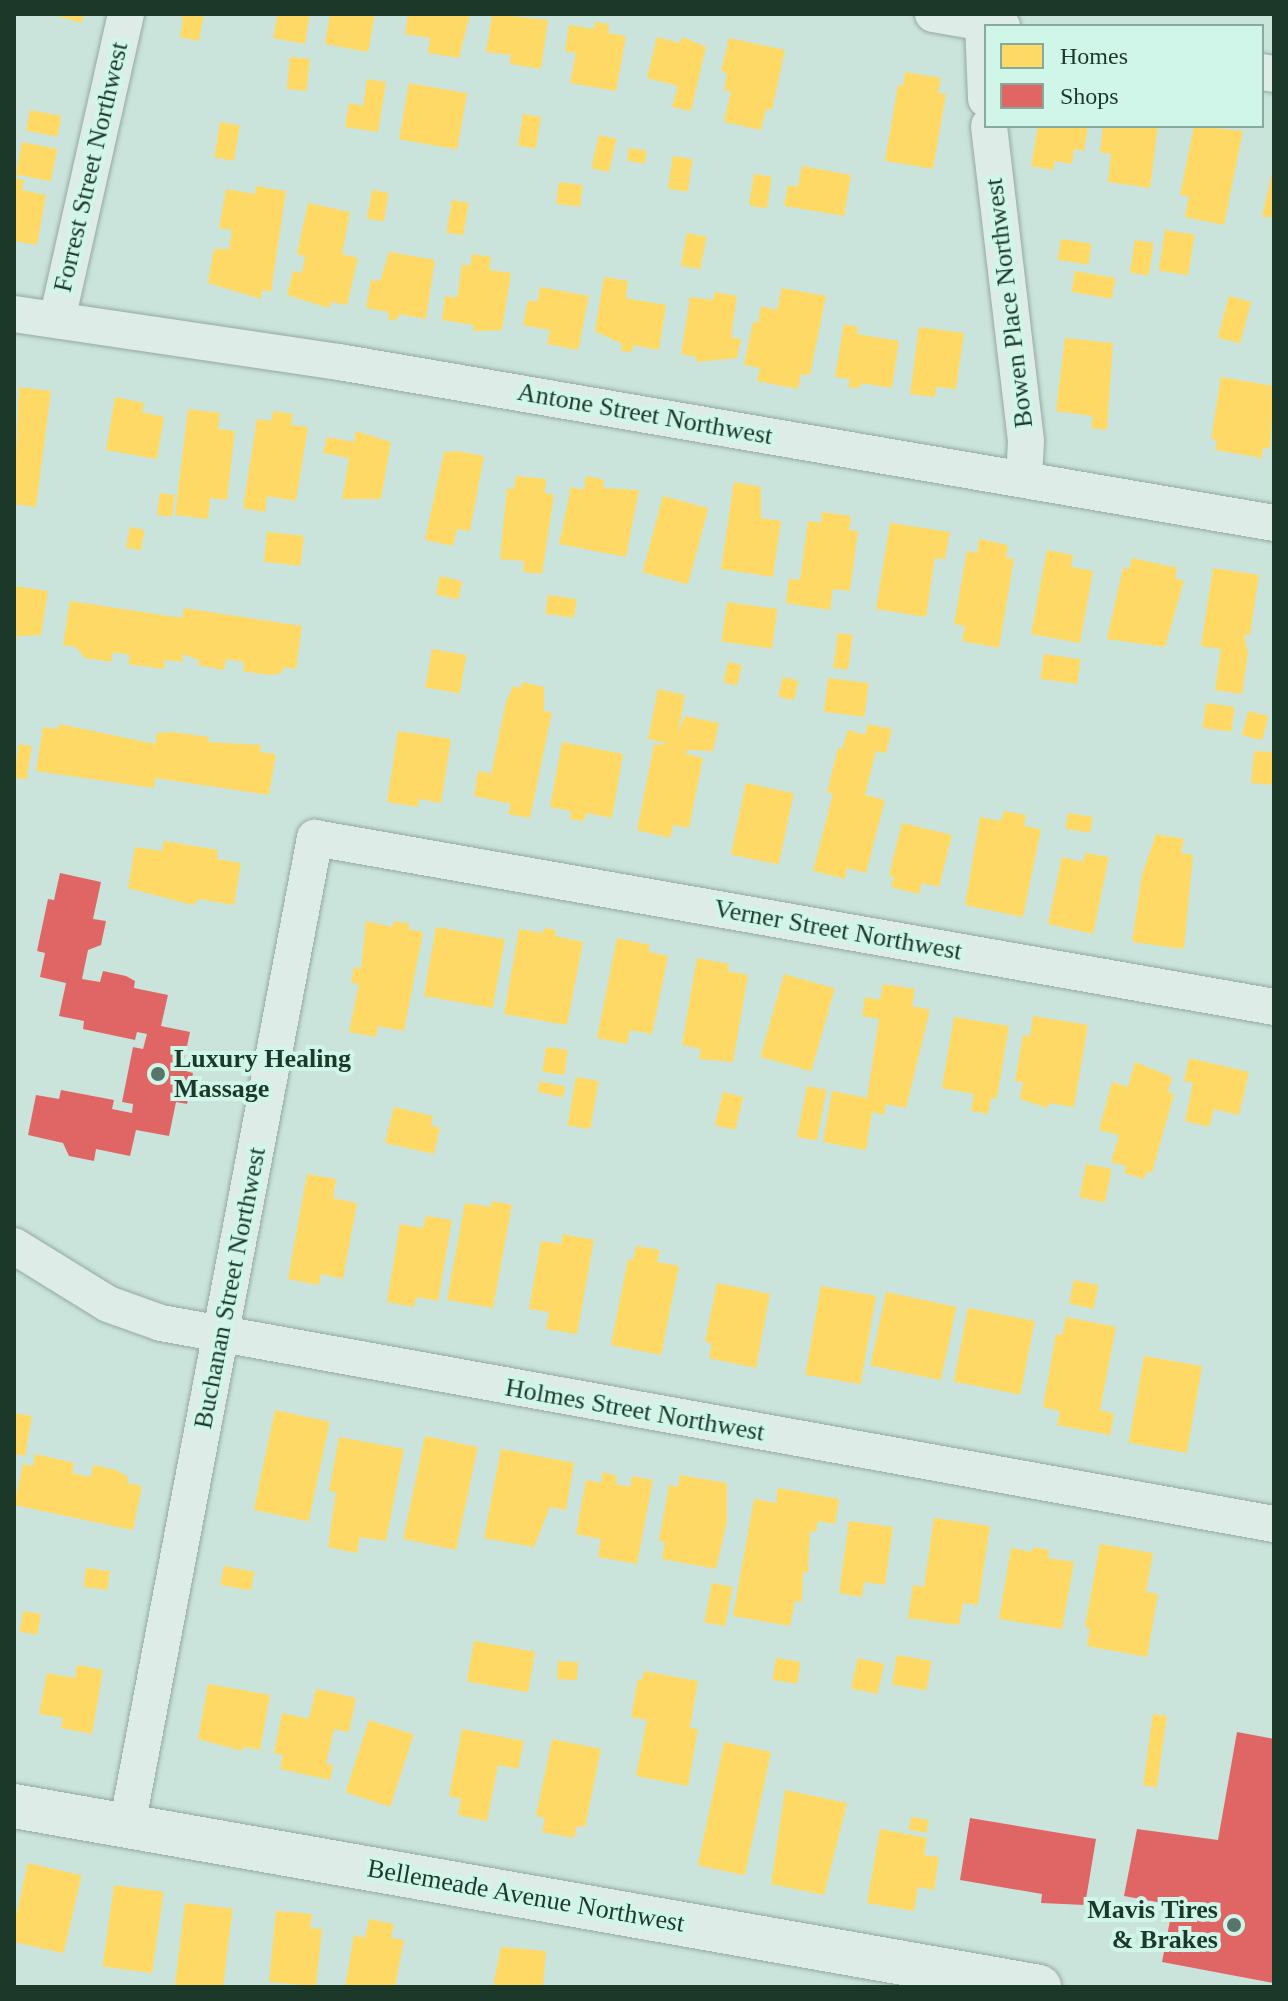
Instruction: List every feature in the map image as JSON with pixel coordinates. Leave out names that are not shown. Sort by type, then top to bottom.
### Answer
[{"type":"street","name":"Forrest Street Northwest","points":[[57,320],[126,14]]},
{"type":"street","points":[[933,14],[993,24]]},
{"type":"street","name":"Bowen Place Northwest","points":[[989,128],[1026,441],[1024,479]]},
{"type":"street","name":"Antone Street Northwest","points":[[14,314],[339,362],[1274,523]]},
{"type":"street","name":"Buchanan Street Northwest","points":[[127,1826],[315,838],[402,853]]},
{"type":"street","name":"Verner Street Northwest","points":[[402,853],[1274,1007]]},
{"type":"street","name":"Holmes Street Northwest","points":[[14,1246],[108,1304],[161,1323],[1274,1524]]},
{"type":"street","name":"Bellemeade Avenue Northwest","points":[[14,1806],[1039,1987]]},
{"type":"building: Homes","points":[[50,14],[83,14],[82,23]]},
{"type":"building: Homes","points":[[179,14],[204,14],[199,41],[180,37],[183,19]]},
{"type":"building: Homes","points":[[278,14],[310,14],[305,44],[273,38]]},
{"type":"building: Homes","points":[[330,14],[375,14],[368,52],[325,44]]},
{"type":"building: Homes","points":[[408,14],[470,14],[459,58],[428,53],[430,38],[405,34]]},
{"type":"building: Homes","points":[[492,14],[548,20],[541,69],[510,64],[511,55],[486,52]]},
{"type":"building: Homes","points":[[595,22],[609,24],[608,33],[626,36],[616,91],[570,83],[576,53],[565,51],[569,25],[594,29]]},
{"type":"building: Homes","points":[[657,37],[680,43],[682,37],[706,47],[691,111],[672,107],[678,86],[647,78]]},
{"type":"building: Homes","points":[[729,38],[785,50],[772,110],[766,109],[761,130],[724,122],[731,91],[724,90],[727,73],[721,71]]},
{"type":"building: Homes","points":[[290,57],[310,59],[307,91],[287,89]]},
{"type":"building: Homes","points":[[905,72],[941,78],[938,93],[946,94],[933,169],[885,161],[898,85],[903,86]]},
{"type":"building: Homes","points":[[367,79],[386,82],[378,132],[345,127],[349,103],[363,106]]},
{"type":"building: Homes","points":[[409,83],[467,93],[457,149],[399,139]]},
{"type":"building: Homes","points":[[30,110],[61,116],[57,137],[26,131]]},
{"type":"building: Homes","points":[[523,114],[541,117],[536,148],[518,146]]},
{"type":"building: Homes","points":[[220,122],[240,125],[234,161],[214,158]]},
{"type":"building: Homes","points":[[1038,128],[1088,128],[1084,151],[1074,149],[1072,164],[1055,161],[1053,170],[1031,166]]},
{"type":"building: Homes","points":[[1103,128],[1158,128],[1150,188],[1108,182],[1111,154],[1100,152]]},
{"type":"building: Homes","points":[[1194,128],[1243,131],[1224,225],[1185,217],[1189,196],[1180,195]]},
{"type":"building: Homes","points":[[599,135],[617,139],[609,172],[591,168]]},
{"type":"building: Homes","points":[[22,142],[57,149],[51,181],[16,174]]},
{"type":"building: Homes","points":[[629,148],[647,151],[645,164],[627,161]]},
{"type":"building: Homes","points":[[673,156],[693,159],[688,192],[668,189]]},
{"type":"building: Homes","points":[[1274,164],[1274,218],[1262,216]]},
{"type":"building: Homes","points":[[802,166],[851,175],[844,216],[784,206],[788,185],[798,187]]},
{"type":"building: Homes","points":[[754,174],[772,177],[767,208],[749,206]]},
{"type":"building: Homes","points":[[14,178],[24,180],[22,190],[46,195],[37,245],[14,241]]},
{"type":"building: Homes","points":[[559,182],[583,185],[580,207],[556,204]]},
{"type":"building: Homes","points":[[256,186],[286,191],[271,292],[262,290],[261,299],[208,283],[214,249],[229,249],[232,230],[219,228],[226,189],[255,194]]},
{"type":"building: Homes","points":[[372,190],[389,193],[384,222],[367,219]]},
{"type":"building: Homes","points":[[452,200],[469,203],[463,235],[446,232]]},
{"type":"building: Homes","points":[[308,203],[350,212],[342,254],[358,258],[347,305],[331,302],[329,308],[287,295],[293,271],[302,273],[305,256],[297,254]]},
{"type":"building: Homes","points":[[1165,230],[1195,235],[1188,275],[1159,270]]},
{"type":"building: Homes","points":[[687,233],[707,237],[700,269],[681,265]]},
{"type":"building: Homes","points":[[1061,239],[1092,244],[1088,265],[1058,260]]},
{"type":"building: Homes","points":[[1135,240],[1154,243],[1149,276],[1130,273]]},
{"type":"building: Homes","points":[[389,252],[435,260],[426,319],[399,314],[397,320],[388,319],[389,312],[366,308],[371,280],[380,281]]},
{"type":"building: Homes","points":[[472,254],[491,257],[489,270],[511,273],[502,330],[473,331],[474,325],[442,320],[445,296],[457,298],[462,264],[470,266]]},
{"type":"building: Homes","points":[[1075,271],[1115,278],[1112,299],[1071,292]]},
{"type":"building: Homes","points":[[604,277],[628,281],[626,298],[666,305],[659,350],[633,345],[632,352],[621,351],[622,344],[595,331]]},
{"type":"building: Homes","points":[[540,287],[589,296],[578,350],[547,344],[550,330],[523,325],[528,300],[537,302]]},
{"type":"building: Homes","points":[[782,288],[826,296],[810,375],[801,374],[798,389],[757,381],[760,368],[744,365],[753,322],[758,323],[761,306],[777,310]]},
{"type":"building: Homes","points":[[715,292],[737,296],[731,337],[741,339],[737,358],[696,362],[697,357],[681,354],[690,297],[713,300]]},
{"type":"building: Homes","points":[[1229,296],[1251,302],[1240,343],[1218,338]]},
{"type":"building: Homes","points":[[844,324],[858,327],[857,334],[899,341],[892,388],[861,383],[860,388],[848,387],[850,379],[835,377]]},
{"type":"building: Homes","points":[[919,327],[964,333],[956,389],[936,387],[935,397],[910,394]]},
{"type":"building: Homes","points":[[1065,338],[1113,343],[1107,430],[1091,428],[1093,416],[1056,411]]},
{"type":"building: Homes","points":[[1221,377],[1274,386],[1270,449],[1263,447],[1262,458],[1215,450],[1217,440],[1211,439]]},
{"type":"building: Homes","points":[[19,387],[51,391],[36,507],[14,504]]},
{"type":"building: Homes","points":[[115,397],[144,403],[142,412],[164,417],[157,459],[106,450]]},
{"type":"building: Homes","points":[[188,409],[220,413],[218,429],[235,431],[227,500],[210,498],[208,519],[175,515]]},
{"type":"building: Homes","points":[[273,411],[293,414],[291,425],[308,427],[296,501],[267,496],[265,512],[243,508],[257,419],[272,421]]},
{"type":"building: Homes","points":[[356,431],[391,442],[381,499],[342,499],[349,458],[323,453],[327,437],[354,442]]},
{"type":"building: Homes","points":[[444,452],[484,456],[470,531],[457,529],[453,546],[425,540]]},
{"type":"building: Homes","points":[[516,476],[546,479],[545,493],[554,495],[542,574],[523,572],[524,561],[500,559],[507,488],[514,489]]},
{"type":"building: Homes","points":[[586,476],[604,480],[603,488],[639,490],[626,557],[559,544],[571,487],[584,490]]},
{"type":"building: Homes","points":[[734,482],[761,487],[761,518],[781,521],[773,577],[721,569]]},
{"type":"building: Homes","points":[[160,493],[175,495],[172,517],[157,515]]},
{"type":"building: Homes","points":[[663,496],[708,508],[688,584],[643,572]]},
{"type":"building: Homes","points":[[822,512],[851,516],[849,530],[858,531],[850,591],[833,589],[830,610],[786,603],[789,579],[800,580],[808,521],[821,523]]},
{"type":"building: Homes","points":[[890,523],[950,532],[945,559],[935,558],[926,617],[876,609]]},
{"type":"building: Homes","points":[[130,527],[145,530],[141,550],[126,548]]},
{"type":"building: Homes","points":[[267,532],[304,536],[301,566],[264,562]]},
{"type":"building: Homes","points":[[979,539],[1008,545],[1006,558],[1014,559],[999,648],[962,641],[965,626],[954,624],[967,551],[977,553]]},
{"type":"building: Homes","points":[[1047,550],[1073,555],[1071,567],[1093,571],[1080,643],[1031,634]]},
{"type":"building: Homes","points":[[1132,558],[1177,568],[1175,578],[1184,581],[1165,647],[1107,639],[1123,568],[1129,569]]},
{"type":"building: Homes","points":[[1213,568],[1259,575],[1250,635],[1244,634],[1248,653],[1242,694],[1215,690],[1221,649],[1201,646]]},
{"type":"building: Homes","points":[[440,576],[462,581],[458,600],[436,595]]},
{"type":"building: Homes","points":[[14,586],[48,591],[41,635],[18,636],[17,642]]},
{"type":"building: Homes","points":[[548,595],[577,599],[574,618],[545,614]]},
{"type":"building: Homes","points":[[70,601],[182,618],[184,608],[302,626],[296,669],[283,667],[282,673],[269,675],[243,671],[244,662],[226,659],[224,670],[198,665],[199,660],[183,654],[182,662],[165,660],[164,669],[128,664],[130,655],[113,652],[111,662],[85,658],[76,647],[63,645]]},
{"type":"building: Homes","points":[[727,602],[778,609],[772,649],[721,642]]},
{"type":"building: Homes","points":[[838,633],[853,635],[848,670],[833,668]]},
{"type":"building: Homes","points":[[432,649],[466,655],[460,693],[425,687]]},
{"type":"building: Homes","points":[[1044,654],[1081,659],[1077,684],[1041,679]]},
{"type":"building: Homes","points":[[728,662],[742,665],[737,685],[724,683]]},
{"type":"building: Homes","points":[[783,677],[799,681],[794,700],[778,696]]},
{"type":"building: Homes","points":[[828,678],[869,683],[865,717],[824,712]]},
{"type":"building: Homes","points":[[522,682],[544,687],[544,711],[552,712],[530,818],[508,814],[511,804],[474,796],[478,771],[491,774],[506,702],[513,686],[521,688]]},
{"type":"building: Homes","points":[[658,689],[685,695],[678,732],[685,716],[719,723],[713,751],[687,750],[686,754],[703,758],[689,828],[673,825],[670,838],[637,830],[654,745],[668,744],[648,739]]},
{"type":"building: Homes","points":[[1206,703],[1235,707],[1231,732],[1203,728]]},
{"type":"building: Homes","points":[[1248,711],[1268,716],[1262,740],[1242,735]]},
{"type":"building: Homes","points":[[59,724],[155,744],[157,733],[173,732],[209,737],[208,742],[261,745],[260,752],[276,754],[269,795],[155,778],[154,788],[36,771],[43,727],[58,729]]},
{"type":"building: Homes","points":[[868,724],[892,729],[886,753],[876,751],[865,795],[885,800],[866,873],[847,868],[845,879],[813,871],[833,794],[827,792],[838,748],[842,749],[848,730],[865,735]]},
{"type":"building: Homes","points":[[398,731],[451,739],[441,803],[419,799],[418,807],[387,802]]},
{"type":"building: Homes","points":[[562,742],[623,754],[612,818],[586,813],[584,821],[570,819],[571,811],[550,807]]},
{"type":"building: Homes","points":[[19,744],[32,746],[27,780],[14,778]]},
{"type":"building: Homes","points":[[1254,751],[1274,752],[1274,785],[1251,783]]},
{"type":"building: Homes","points":[[746,783],[794,793],[779,865],[731,854]]},
{"type":"building: Homes","points":[[1004,811],[1026,815],[1024,826],[1041,829],[1023,917],[965,905],[980,817],[1001,821]]},
{"type":"building: Homes","points":[[1068,813],[1093,817],[1090,833],[1065,829]]},
{"type":"building: Homes","points":[[902,823],[952,835],[939,887],[922,883],[919,894],[891,887],[894,877],[889,875]]},
{"type":"building: Homes","points":[[1156,834],[1184,839],[1181,853],[1193,855],[1184,949],[1132,942],[1142,875]]},
{"type":"building: Homes","points":[[164,841],[218,850],[217,859],[241,863],[234,905],[199,899],[193,905],[128,888],[135,847],[162,851]]},
{"type":"building: Homes","points":[[1085,853],[1109,857],[1093,934],[1048,924],[1062,857],[1083,862]]},
{"type":"building: Homes","points":[[366,921],[393,927],[394,921],[410,924],[408,929],[423,932],[404,1031],[378,1026],[376,1037],[349,1032],[359,984],[351,983],[354,967],[361,969]]},
{"type":"building: Homes","points":[[436,927],[505,939],[493,1008],[424,996]]},
{"type":"building: Homes","points":[[544,928],[556,930],[555,936],[583,942],[567,1025],[504,1014],[519,929],[543,933]]},
{"type":"building: Homes","points":[[617,938],[650,945],[649,952],[668,956],[652,1034],[630,1030],[627,1044],[597,1038]]},
{"type":"building: Homes","points":[[697,958],[729,964],[728,971],[748,975],[733,1062],[699,1059],[701,1049],[682,1045]]},
{"type":"building: Homes","points":[[784,974],[835,989],[811,1071],[760,1057]]},
{"type":"building: Homes","points":[[883,984],[915,989],[912,1006],[930,1010],[906,1108],[886,1104],[884,1115],[872,1112],[866,1150],[823,1142],[832,1091],[867,1098],[879,1019],[862,1016],[865,997],[880,1000]]},
{"type":"building: Homes","points":[[1033,1016],[1088,1025],[1074,1107],[1049,1103],[1048,1108],[1020,1099],[1023,1082],[1015,1081],[1023,1035],[1030,1036]]},
{"type":"building: Homes","points":[[954,1017],[1009,1026],[997,1098],[991,1098],[988,1114],[971,1111],[974,1094],[942,1088]]},
{"type":"building: Homes","points":[[546,1047],[568,1050],[564,1075],[543,1072]]},
{"type":"building: Homes","points":[[1189,1058],[1249,1072],[1239,1115],[1214,1109],[1209,1127],[1185,1121],[1193,1083],[1184,1081]]},
{"type":"building: Homes","points":[[1135,1062],[1172,1077],[1168,1092],[1174,1094],[1152,1173],[1147,1171],[1144,1179],[1124,1173],[1126,1166],[1111,1162],[1119,1135],[1099,1130],[1112,1082],[1128,1087]]},
{"type":"building: Homes","points":[[576,1077],[599,1081],[590,1129],[567,1125]]},
{"type":"building: Homes","points":[[540,1081],[565,1087],[563,1098],[538,1092]]},
{"type":"building: Homes","points":[[807,1086],[827,1090],[817,1141],[797,1137]]},
{"type":"building: Homes","points":[[723,1092],[743,1097],[735,1130],[715,1125]]},
{"type":"building: Homes","points":[[394,1107],[433,1116],[431,1125],[440,1128],[434,1154],[385,1143]]},
{"type":"building: Homes","points":[[1086,1164],[1112,1169],[1105,1202],[1080,1197]]},
{"type":"building: Homes","points":[[307,1174],[336,1179],[333,1198],[357,1203],[343,1279],[321,1274],[319,1285],[288,1279]]},
{"type":"building: Homes","points":[[492,1201],[512,1205],[493,1308],[447,1300],[465,1203],[491,1207]]},
{"type":"building: Homes","points":[[426,1216],[452,1220],[438,1301],[416,1297],[414,1307],[387,1302],[400,1224],[423,1228]]},
{"type":"building: Homes","points":[[563,1234],[594,1240],[577,1334],[546,1329],[549,1312],[529,1309],[541,1241],[561,1244]]},
{"type":"building: Homes","points":[[636,1246],[660,1250],[657,1262],[679,1266],[661,1355],[611,1345],[628,1259],[633,1260]]},
{"type":"building: Homes","points":[[1074,1280],[1098,1285],[1093,1309],[1069,1303]]},
{"type":"building: Homes","points":[[717,1283],[770,1294],[756,1368],[709,1358],[712,1343],[705,1342]]},
{"type":"building: Homes","points":[[821,1286],[876,1296],[861,1384],[805,1375]]},
{"type":"building: Homes","points":[[886,1292],[956,1307],[941,1380],[870,1365]]},
{"type":"building: Homes","points":[[968,1308],[1035,1321],[1020,1395],[954,1382]]},
{"type":"building: Homes","points":[[1066,1317],[1116,1327],[1100,1410],[1114,1414],[1110,1435],[1057,1425],[1060,1411],[1043,1407],[1056,1334],[1062,1335]]},
{"type":"building: Homes","points":[[1144,1356],[1202,1366],[1187,1453],[1129,1443]]},
{"type":"building: Homes","points":[[275,1410],[330,1422],[309,1521],[254,1510]]},
{"type":"building: Homes","points":[[14,1413],[32,1416],[25,1456],[14,1454]]},
{"type":"building: Homes","points":[[425,1436],[478,1447],[456,1550],[403,1539]]},
{"type":"building: Homes","points":[[339,1437],[404,1449],[386,1541],[360,1537],[357,1553],[328,1547],[336,1492],[329,1491]]},
{"type":"building: Homes","points":[[501,1449],[574,1463],[566,1510],[550,1507],[534,1547],[484,1538]]},
{"type":"building: Homes","points":[[35,1454],[74,1463],[72,1473],[91,1477],[93,1465],[116,1470],[128,1477],[127,1483],[142,1486],[133,1530],[14,1505],[23,1464],[33,1466]]},
{"type":"building: Homes","points":[[603,1472],[617,1476],[616,1484],[630,1487],[632,1476],[653,1480],[637,1564],[598,1557],[601,1539],[576,1534],[586,1480],[601,1483]]},
{"type":"building: Homes","points":[[680,1475],[727,1483],[727,1522],[716,1569],[662,1559],[665,1542],[659,1541],[669,1485],[678,1487]]},
{"type":"building: Homes","points":[[778,1488],[839,1499],[835,1524],[818,1521],[816,1532],[810,1531],[808,1573],[803,1572],[802,1602],[795,1601],[790,1626],[733,1616],[754,1499],[776,1503]]},
{"type":"building: Homes","points":[[934,1518],[990,1526],[978,1605],[963,1603],[959,1625],[908,1618],[913,1585],[924,1587]]},
{"type":"building: Homes","points":[[849,1521],[893,1527],[885,1585],[864,1582],[862,1597],[839,1593]]},
{"type":"building: Homes","points":[[1100,1544],[1153,1553],[1146,1592],[1158,1594],[1147,1657],[1087,1646],[1090,1628],[1085,1627]]},
{"type":"building: Homes","points":[[1033,1547],[1049,1550],[1048,1558],[1074,1562],[1062,1629],[999,1619],[1011,1548],[1032,1552]]},
{"type":"building: Homes","points":[[224,1566],[254,1572],[251,1591],[220,1585]]},
{"type":"building: Homes","points":[[86,1568],[110,1571],[108,1590],[84,1587]]},
{"type":"building: Homes","points":[[712,1583],[733,1587],[725,1626],[704,1622]]},
{"type":"building: Homes","points":[[23,1611],[41,1614],[37,1635],[20,1632]]},
{"type":"building: Homes","points":[[474,1641],[535,1652],[528,1692],[467,1681]]},
{"type":"building: Homes","points":[[897,1655],[931,1661],[926,1691],[892,1685]]},
{"type":"building: Homes","points":[[776,1658],[801,1662],[797,1684],[773,1680]]},
{"type":"building: Homes","points":[[858,1658],[884,1664],[877,1694],[851,1688]]},
{"type":"building: Homes","points":[[558,1661],[578,1662],[577,1680],[557,1679]]},
{"type":"building: Homes","points":[[77,1665],[103,1670],[92,1734],[61,1728],[63,1718],[39,1714],[47,1673],[75,1678]]},
{"type":"building: Homes","points":[[644,1671],[698,1681],[690,1728],[698,1729],[688,1786],[636,1776],[647,1720],[631,1717],[638,1679],[642,1680]]},
{"type":"building: Homes","points":[[208,1684],[270,1695],[260,1750],[243,1747],[242,1751],[198,1739]]},
{"type":"building: Homes","points":[[316,1689],[356,1698],[349,1732],[334,1729],[326,1764],[333,1765],[330,1780],[280,1769],[283,1755],[274,1753],[282,1713],[309,1719]]},
{"type":"building: Homes","points":[[1153,1714],[1167,1716],[1157,1787],[1143,1785]]},
{"type":"building: Homes","points":[[369,1720],[414,1735],[390,1807],[346,1792]]},
{"type":"building: Homes","points":[[462,1729],[524,1741],[518,1769],[498,1765],[487,1821],[458,1815],[461,1799],[449,1796]]},
{"type":"building: Homes","points":[[552,1739],[601,1749],[585,1827],[577,1826],[574,1838],[542,1832],[545,1818],[536,1816]]},
{"type":"building: Homes","points":[[724,1742],[771,1752],[745,1875],[698,1865]]},
{"type":"building: Homes","points":[[785,1790],[847,1803],[824,1895],[771,1884]]},
{"type":"building: Homes","points":[[911,1817],[929,1820],[927,1833],[909,1830]]},
{"type":"building: Homes","points":[[880,1829],[927,1838],[924,1855],[939,1857],[934,1890],[918,1887],[914,1911],[867,1903]]},
{"type":"building: Homes","points":[[28,1863],[82,1875],[64,1953],[14,1942],[14,1924]]},
{"type":"building: Homes","points":[[114,1885],[164,1892],[152,1973],[103,1966]]},
{"type":"building: Homes","points":[[185,1903],[233,1909],[223,1987],[175,1987]]},
{"type":"building: Homes","points":[[276,1911],[312,1914],[310,1928],[322,1929],[316,1986],[269,1982]]},
{"type":"building: Homes","points":[[369,1919],[394,1924],[391,1938],[404,1940],[395,1987],[345,1987],[354,1935],[365,1938]]},
{"type":"building: Homes","points":[[501,1947],[546,1951],[543,1987],[493,1987]]},
{"type":"building: Shops","points":[[60,873],[101,882],[93,919],[106,921],[101,945],[88,950],[82,979],[100,982],[103,971],[126,976],[135,981],[134,988],[168,995],[161,1026],[190,1032],[182,1070],[193,1073],[187,1104],[176,1102],[169,1136],[136,1130],[130,1156],[96,1149],[94,1161],[69,1156],[63,1143],[28,1135],[36,1095],[59,1099],[61,1090],[114,1100],[112,1109],[132,1113],[133,1104],[122,1102],[133,1047],[143,1049],[147,1034],[137,1032],[135,1040],[83,1029],[84,1021],[59,1016],[66,983],[40,977],[45,953],[37,951],[48,899],[54,900]]},
{"type":"building: Shops","points":[[1237,1732],[1274,1739],[1274,1983],[1162,1962],[1173,1905],[1124,1896],[1137,1829],[1218,1840]]},
{"type":"building: Shops","points":[[970,1818],[1096,1839],[1085,1905],[1041,1903],[1042,1894],[960,1880]]},
{"type":"place","name":"Luxury Healing Massage","points":[[158,1074]]},
{"type":"place","name":"Mavis Tires & Brakes","points":[[1234,1925]]}]
